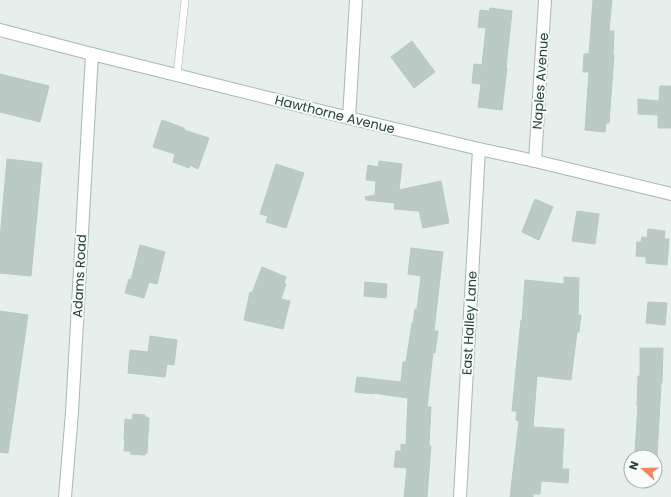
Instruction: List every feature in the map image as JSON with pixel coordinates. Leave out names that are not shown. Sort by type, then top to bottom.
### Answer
[{"type":"street","points":[[349,118],[356,0]]},
{"type":"street","name":"Naples Avenue","points":[[535,161],[545,0]]},
{"type":"street","name":"Hawthorne Avenue","points":[[0,30],[349,118],[671,194]]},
{"type":"street","name":"Adams Road","points":[[65,497],[72,412],[92,54]]},
{"type":"street","name":"East Halley Lane","points":[[460,497],[479,149]]},
{"type":"lane","points":[[177,75],[185,0]]},
{"type":"building","points":[[593,0],[612,0],[609,31],[614,31],[614,55],[609,123],[606,123],[605,132],[585,130],[589,72],[583,72],[584,54],[589,54]]},
{"type":"building","points":[[490,8],[512,11],[502,110],[478,107],[481,84],[472,83],[474,64],[482,65],[486,28],[478,27],[480,10],[489,11]]},
{"type":"building","points":[[412,41],[435,72],[414,88],[391,57]]},
{"type":"building","points":[[0,74],[49,86],[40,122],[0,112]]},
{"type":"building","points":[[660,86],[671,86],[671,128],[658,128],[658,115],[638,114],[638,99],[659,101]]},
{"type":"building","points":[[162,120],[184,128],[184,130],[209,138],[198,169],[190,165],[189,168],[173,162],[175,154],[153,147]]},
{"type":"building","points":[[7,159],[42,163],[31,276],[0,273],[0,239]]},
{"type":"building","points":[[379,161],[402,164],[399,190],[441,181],[449,223],[423,228],[419,211],[394,209],[395,203],[366,200],[365,197],[375,195],[376,181],[366,180],[368,165],[378,167]]},
{"type":"building","points":[[276,164],[304,173],[286,228],[266,222],[268,216],[260,214]]},
{"type":"building","points":[[535,199],[553,207],[539,240],[522,232]]},
{"type":"building","points":[[577,211],[599,214],[595,244],[572,241]]},
{"type":"building","points":[[648,229],[665,231],[664,239],[669,239],[667,265],[646,263],[646,257],[636,256],[637,242],[641,242],[642,237],[647,238]]},
{"type":"building","points":[[140,245],[165,252],[157,284],[149,282],[144,298],[125,293],[129,279],[131,280]]},
{"type":"building","points":[[411,248],[443,252],[434,331],[438,331],[435,353],[433,352],[427,407],[431,407],[429,446],[431,446],[427,497],[404,497],[407,468],[394,467],[396,451],[401,451],[401,444],[406,445],[408,398],[355,392],[357,377],[401,382],[403,362],[406,362],[412,323],[415,309],[417,309],[421,276],[408,274]]},
{"type":"building","points":[[262,267],[286,277],[284,283],[286,284],[281,299],[290,301],[283,329],[244,320],[250,292],[252,293]]},
{"type":"building","points":[[564,277],[579,278],[578,315],[581,315],[579,332],[577,332],[571,380],[537,376],[533,427],[564,429],[562,469],[569,469],[568,483],[541,481],[540,494],[533,494],[533,497],[510,497],[519,421],[516,420],[517,411],[512,411],[525,280],[564,284]]},
{"type":"building","points":[[365,282],[387,284],[386,298],[364,296]]},
{"type":"building","points":[[648,302],[667,303],[665,325],[646,323]]},
{"type":"building","points":[[0,311],[28,315],[8,453],[0,452]]},
{"type":"building","points":[[150,336],[177,340],[174,365],[167,364],[165,377],[128,373],[130,350],[148,352]]},
{"type":"building","points":[[640,348],[663,348],[657,449],[635,449],[638,376],[640,376]]},
{"type":"building","points":[[133,414],[145,415],[145,417],[149,418],[147,453],[145,453],[145,455],[130,454],[131,451],[124,451],[125,419],[132,420]]}]
